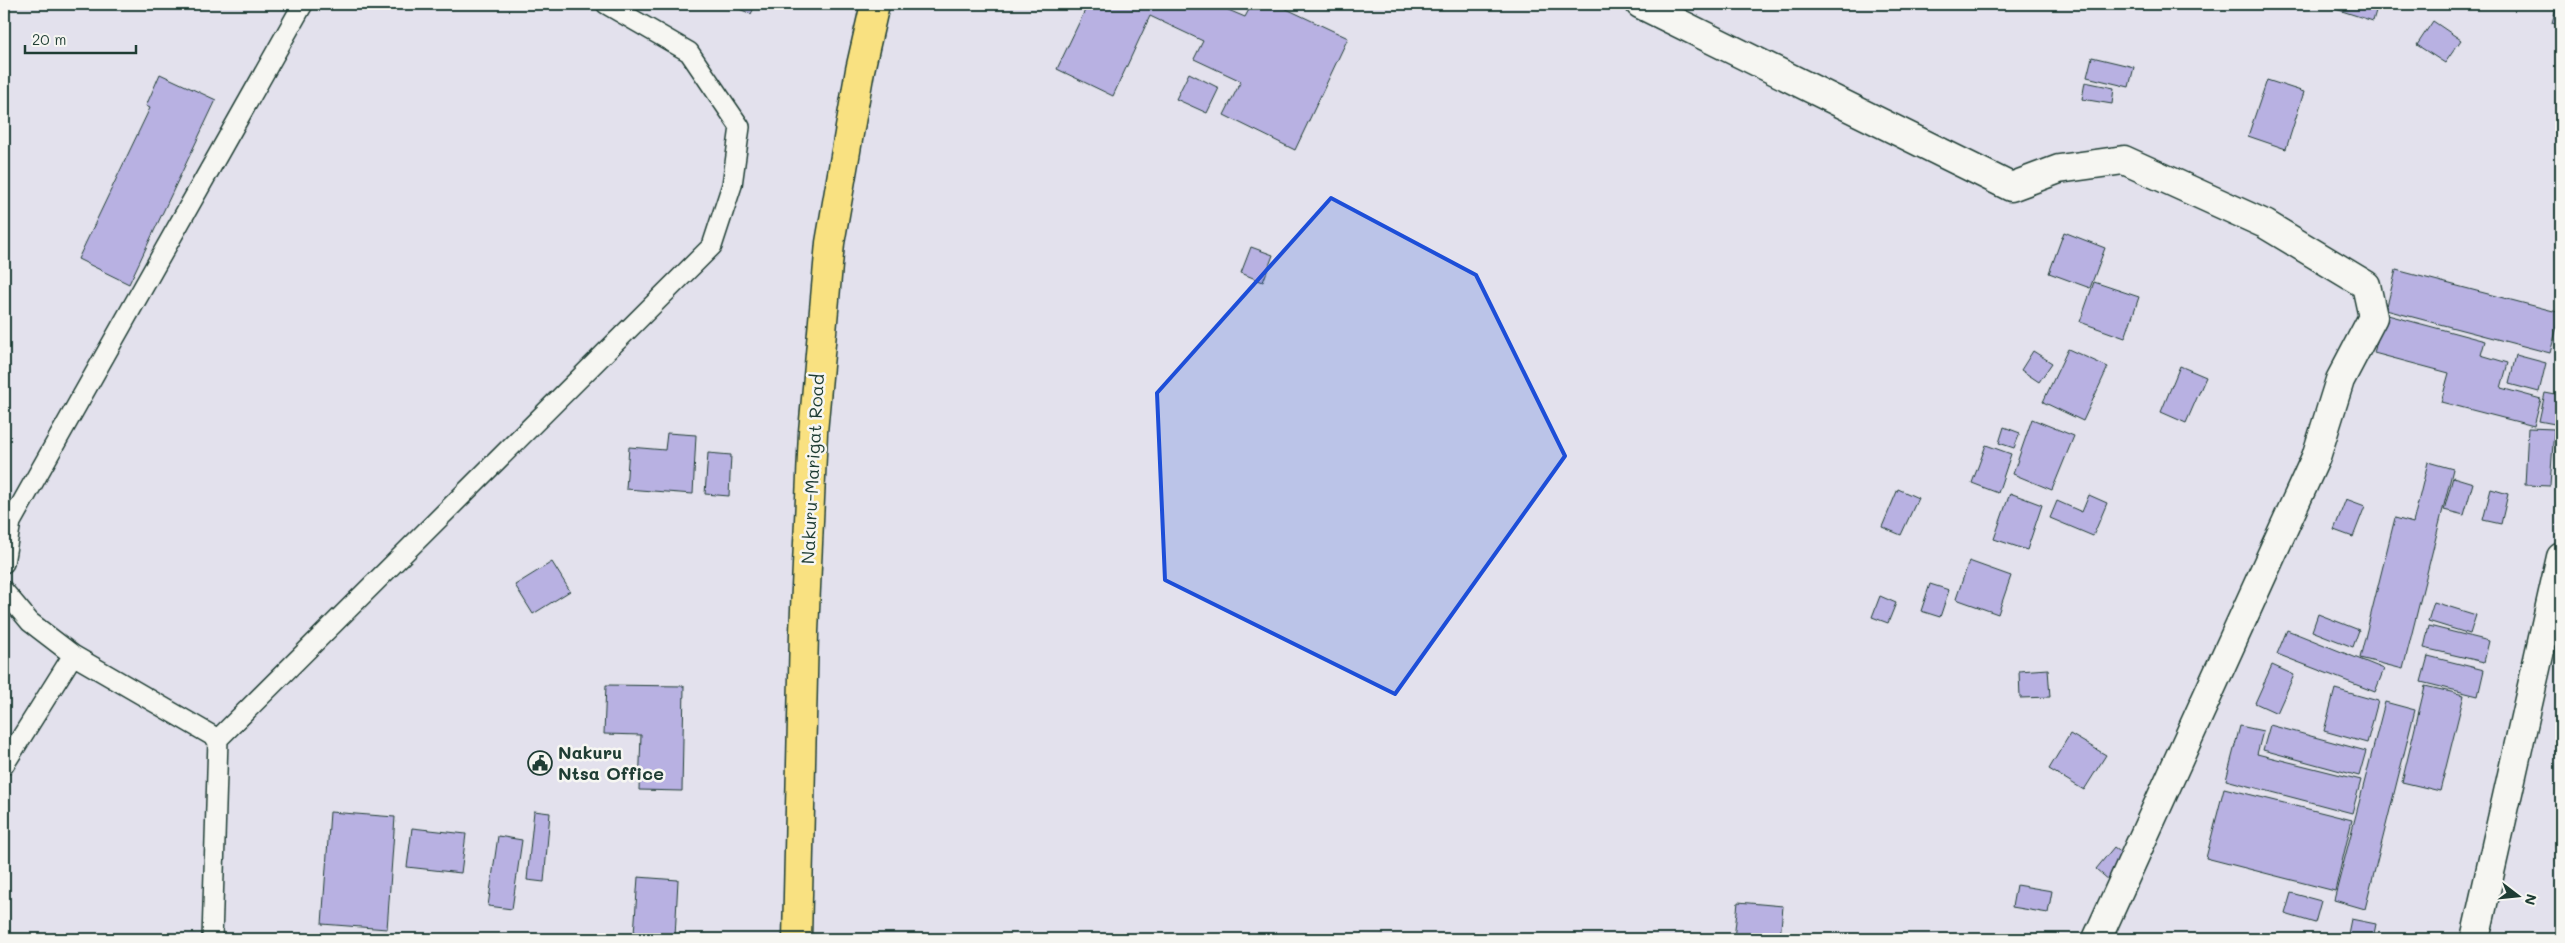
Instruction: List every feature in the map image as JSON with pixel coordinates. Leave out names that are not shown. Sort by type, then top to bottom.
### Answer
[{"type":"main road","name":"Nakuru-Marigat Road","points":[[797,939],[804,632],[814,422],[830,243],[860,70],[875,4]]},
{"type":"street","points":[[1640,4],[2011,187],[2059,169],[2124,160],[2265,224],[2366,285],[2373,317],[2340,380],[2316,457],[2097,939]]},
{"type":"street","points":[[2475,939],[2561,557]]},
{"type":"lane","points":[[4,563],[11,522],[303,4]]},
{"type":"lane","points":[[212,939],[218,739],[712,246],[732,185],[740,127],[690,52],[606,4]]},
{"type":"lane","points":[[4,591],[30,622],[74,654],[218,739]]},
{"type":"lane","points":[[4,765],[74,654]]},
{"type":"highlighted area","points":[[1331,198],[1476,275],[1565,456],[1395,694],[1165,580],[1157,393]]},
{"type":"building","points":[[728,4],[756,4],[751,14]]},
{"type":"building","points":[[1088,4],[1229,4],[1226,9],[1245,17],[1252,4],[1276,4],[1348,38],[1295,150],[1224,115],[1241,81],[1194,59],[1203,41],[1150,16],[1113,96],[1057,69]]},
{"type":"building","points":[[2320,4],[2378,4],[2373,21]]},
{"type":"building","points":[[2557,4],[2561,4],[2561,26],[2552,23]]},
{"type":"building","points":[[2433,21],[2461,40],[2445,63],[2417,45]]},
{"type":"building","points":[[2092,57],[2134,67],[2129,87],[2087,77]]},
{"type":"building","points":[[1189,73],[1219,88],[1207,113],[1176,99]]},
{"type":"building","points":[[160,74],[216,100],[129,284],[78,259],[150,108],[146,106]]},
{"type":"building","points":[[2267,80],[2304,92],[2286,149],[2248,136]]},
{"type":"building","points":[[2085,82],[2114,88],[2112,104],[2082,99]]},
{"type":"building","points":[[2064,232],[2105,248],[2090,288],[2049,273]]},
{"type":"building","points":[[1251,247],[1273,255],[1263,282],[1241,273]]},
{"type":"building","points":[[2396,270],[2561,313],[2550,353],[2386,310]]},
{"type":"building","points":[[2094,282],[2139,297],[2125,338],[2080,322]]},
{"type":"building","points":[[2384,314],[2485,341],[2481,355],[2508,363],[2501,388],[2541,399],[2534,426],[2441,402],[2449,373],[2374,353]]},
{"type":"building","points":[[2068,349],[2108,367],[2083,421],[2043,402]]},
{"type":"building","points":[[2033,351],[2052,363],[2039,382],[2021,370]]},
{"type":"building","points":[[2516,355],[2546,363],[2539,392],[2509,384]]},
{"type":"building","points":[[2180,366],[2206,377],[2186,423],[2161,412]]},
{"type":"building","points":[[2545,393],[2561,396],[2560,425],[2539,421]]},
{"type":"building","points":[[2032,419],[2074,436],[2052,490],[2013,474]]},
{"type":"building","points":[[2004,427],[2020,433],[2014,448],[1999,443]]},
{"type":"building","points":[[2528,428],[2554,429],[2550,486],[2525,485]]},
{"type":"building","points":[[667,433],[696,435],[693,494],[626,489],[629,447],[665,450]]},
{"type":"building","points":[[1986,445],[2011,454],[1998,493],[1972,483]]},
{"type":"building","points":[[708,453],[731,455],[729,496],[705,494]]},
{"type":"building","points":[[2428,462],[2453,469],[2403,669],[2360,658],[2395,518],[2413,523]]},
{"type":"building","points":[[2453,477],[2473,483],[2464,515],[2444,510]]},
{"type":"building","points":[[1898,489],[1918,498],[1901,535],[1882,527]]},
{"type":"building","points":[[2491,489],[2508,494],[2501,524],[2483,520]]},
{"type":"building","points":[[2010,493],[2042,505],[2027,550],[1994,539]]},
{"type":"building","points":[[2089,495],[2107,503],[2093,536],[2050,518],[2057,501],[2082,512]]},
{"type":"building","points":[[2346,499],[2365,506],[2353,537],[2334,530]]},
{"type":"building","points":[[1969,561],[2011,576],[1998,614],[1956,599]]},
{"type":"building","points":[[552,562],[570,591],[533,614],[515,585]]},
{"type":"building","points":[[1930,584],[1949,590],[1940,617],[1921,611]]},
{"type":"building","points":[[1880,596],[1896,603],[1888,623],[1872,617]]},
{"type":"building","points":[[2434,602],[2476,615],[2470,634],[2428,621]]},
{"type":"building","points":[[2318,614],[2359,630],[2353,647],[2312,631]]},
{"type":"building","points":[[2429,626],[2489,641],[2484,662],[2424,648]]},
{"type":"building","points":[[2287,630],[2384,669],[2375,692],[2277,654]]},
{"type":"building","points":[[2428,656],[2484,670],[2478,696],[2421,682]]},
{"type":"building","points":[[2272,665],[2294,675],[2277,713],[2255,703]]},
{"type":"building","points":[[2048,669],[2050,697],[2020,698],[2019,671]]},
{"type":"building","points":[[606,685],[684,686],[682,791],[639,790],[641,735],[604,734]]},
{"type":"building","points":[[2425,686],[2464,695],[2440,791],[2402,782]]},
{"type":"building","points":[[2335,689],[2378,701],[2367,743],[2324,731]]},
{"type":"building","points":[[2385,702],[2415,710],[2365,909],[2334,900]]},
{"type":"building","points":[[2270,725],[2366,751],[2359,776],[2263,750]]},
{"type":"building","points":[[2240,726],[2263,731],[2257,754],[2361,780],[2352,813],[2226,780]]},
{"type":"building","points":[[2070,734],[2106,755],[2084,790],[2049,769]]},
{"type":"building","points":[[2224,788],[2352,820],[2335,891],[2206,858]]},
{"type":"building","points":[[534,811],[550,813],[544,882],[527,880]]},
{"type":"building","points":[[330,812],[395,817],[387,929],[322,924]]},
{"type":"building","points":[[412,828],[466,834],[461,873],[407,867]]},
{"type":"building","points":[[498,836],[522,840],[512,909],[488,906]]},
{"type":"building","points":[[2114,847],[2129,859],[2110,881],[2096,869]]},
{"type":"building","points":[[638,877],[678,880],[675,937],[634,934]]},
{"type":"building","points":[[2016,885],[2052,891],[2048,913],[2012,907]]},
{"type":"building","points":[[2291,893],[2321,901],[2315,923],[2285,914]]},
{"type":"building","points":[[1738,902],[1783,906],[1780,939],[1734,939]]},
{"type":"building","points":[[2351,919],[2376,924],[2373,939],[2347,939]]},
{"type":"place","name":"Nakuru Ntsa Office","points":[[540,763]]}]
